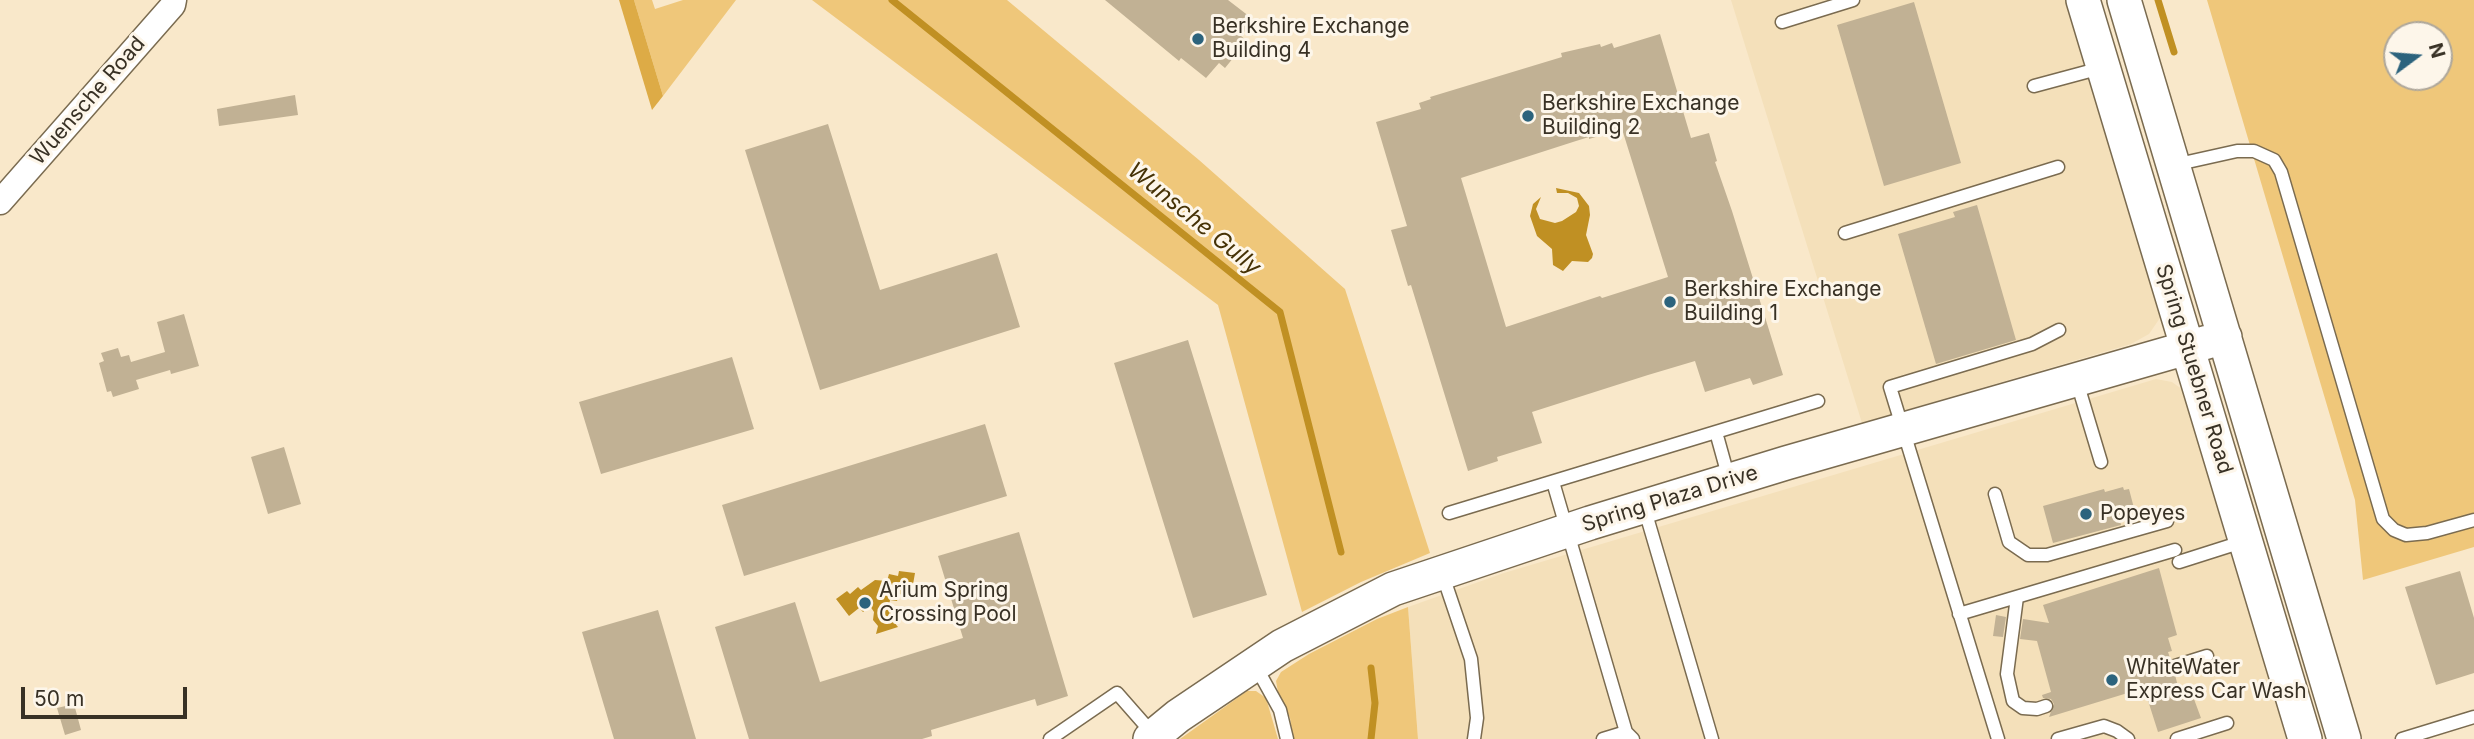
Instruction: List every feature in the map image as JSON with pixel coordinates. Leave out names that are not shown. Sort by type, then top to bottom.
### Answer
[{"type":"main road","name":"Spring Stuebner Road","points":[[2083,0],[2305,739]]},
{"type":"main road","name":"Spring Stuebner Road","points":[[2124,0],[2344,739]]},
{"type":"main road","name":"Spring Plaza Drive","points":[[1152,737],[1178,716],[1282,646],[1393,589],[1643,506],[2225,337]]},
{"type":"street","name":"Wuensche Road","points":[[0,202],[173,5],[174,0]]},
{"type":"lane","points":[[1782,22],[1853,0]]},
{"type":"lane","points":[[2034,86],[2104,67]]},
{"type":"lane","points":[[2174,165],[2237,151],[2254,151],[2274,160],[2281,172],[2383,519],[2394,530],[2406,535],[2427,533],[2474,520]]},
{"type":"lane","points":[[1845,233],[2058,167]]},
{"type":"lane","points":[[1998,739],[1891,387],[2032,344],[2059,330]]},
{"type":"lane","points":[[2076,379],[2101,463]]},
{"type":"lane","points":[[1449,513],[1818,401]]},
{"type":"lane","points":[[1716,432],[1729,480]]},
{"type":"lane","points":[[1553,482],[1629,736],[1603,739]]},
{"type":"lane","points":[[1995,494],[2008,542],[2028,555],[2047,555],[2167,521]]},
{"type":"lane","points":[[1643,506],[1713,739]]},
{"type":"lane","points":[[1959,614],[2177,556],[2246,541]]},
{"type":"lane","points":[[1442,573],[1471,659],[1476,718],[1474,739]]},
{"type":"lane","points":[[2017,597],[2007,674],[2014,701],[2023,708],[2037,709],[2046,706]]},
{"type":"lane","points":[[2172,667],[2207,656]]},
{"type":"lane","points":[[1255,664],[1280,710],[1287,739]]},
{"type":"lane","points":[[1050,739],[1117,693],[1152,737]]},
{"type":"lane","points":[[2402,739],[2474,717]]},
{"type":"lane","points":[[2177,739],[2227,723]]},
{"type":"lane","points":[[2058,739],[2104,726],[2128,739]]},
{"type":"shaded area","points":[[619,0],[634,0],[663,96],[652,110]]},
{"type":"shaded area","points":[[634,0],[652,0],[655,9],[683,0],[736,0],[663,96]]},
{"type":"shaded area","points":[[812,0],[1007,0],[1199,160],[1345,289],[1430,553],[1361,582],[1302,612],[1218,305]]},
{"type":"shaded area","points":[[1731,0],[2070,0],[2160,299],[2160,318],[2149,334],[2131,344],[1862,423]]},
{"type":"shaded area","points":[[2207,0],[2474,0],[2474,547],[2363,580],[2355,500]]},
{"type":"shaded area","points":[[1556,188],[1579,193],[1589,206],[1590,215],[1586,235],[1592,258],[1588,262],[1572,261],[1563,271],[1553,265],[1552,249],[1537,236],[1530,216],[1533,204],[1541,197],[1536,209],[1540,219],[1555,223],[1576,212],[1579,206],[1577,198],[1568,193],[1557,193]]},
{"type":"shaded area","points":[[2156,379],[2172,382],[2183,390],[2292,739],[1418,739],[1408,607],[1504,573]]},
{"type":"shaded area","name":"Arium Spring Crossing Pool","points":[[899,571],[915,573],[911,596],[899,594],[897,601],[890,600],[889,606],[895,612],[894,622],[898,627],[876,634],[878,626],[873,620],[874,612],[870,606],[863,612],[859,608],[849,616],[836,599],[847,591],[850,594],[858,587],[861,590],[875,580],[887,581],[889,574],[898,576]]},
{"type":"shaded area","points":[[1408,607],[1418,739],[1293,739],[1290,718],[1276,681],[1281,672],[1309,654],[1377,619]]},
{"type":"shaded area","points":[[1247,691],[1256,691],[1266,698],[1278,739],[1180,739]]},
{"type":"building","name":"Berkshire Exchange Building 4","points":[[1105,0],[1228,0],[1254,20],[1241,36],[1247,41],[1225,68],[1219,63],[1206,78],[1181,58],[1179,61]]},
{"type":"building","points":[[1914,2],[1961,163],[1884,186],[1837,25]]},
{"type":"building","name":"Berkshire Exchange Building 1","points":[[1660,34],[1691,138],[1709,133],[1717,161],[1715,162],[1783,375],[1753,385],[1750,378],[1705,392],[1695,361],[1648,375],[1532,412],[1542,443],[1497,457],[1498,461],[1468,471],[1411,285],[1408,286],[1391,230],[1407,226],[1376,122],[1421,109],[1419,103],[1431,99],[1430,97],[1562,57],[1561,53],[1600,44],[1601,47],[1612,43],[1614,48]],"holes":[[[1622,129],[1668,277],[1506,327],[1461,178]]]},
{"type":"building","points":[[295,95],[298,115],[219,126],[217,109]]},
{"type":"building","points":[[828,124],[880,290],[997,253],[1020,327],[820,390],[745,150]]},
{"type":"building","points":[[1977,205],[2016,340],[1936,364],[1898,234],[1955,217],[1953,212]]},
{"type":"building","points":[[184,314],[199,366],[171,374],[170,370],[136,380],[139,389],[113,397],[111,391],[107,392],[99,363],[104,361],[101,353],[118,348],[121,357],[129,355],[131,362],[165,352],[157,322]]},
{"type":"building","points":[[1188,340],[1267,595],[1193,618],[1114,363]]},
{"type":"building","points":[[732,357],[754,429],[601,474],[579,402]]},
{"type":"building","points":[[985,424],[1007,496],[744,576],[722,505]]},
{"type":"building","points":[[284,447],[301,504],[268,514],[251,457]]},
{"type":"building","name":"Popeyes","points":[[2123,487],[2124,490],[2129,489],[2135,512],[2119,517],[2121,525],[2053,543],[2043,506],[2104,489],[2105,492]]},
{"type":"building","points":[[1019,532],[1068,696],[1037,706],[1035,699],[931,730],[932,736],[922,739],[749,739],[715,627],[795,602],[820,682],[963,638],[938,556]]},
{"type":"building","points":[[2159,568],[2177,635],[2168,638],[2172,651],[2168,652],[2170,658],[2165,662],[2164,669],[2167,674],[2175,675],[2180,694],[2191,691],[2201,718],[2158,732],[2144,688],[2049,717],[2054,704],[2051,699],[2043,698],[2042,695],[2051,692],[2037,641],[2020,639],[2023,619],[2049,623],[2043,605]]},
{"type":"building","points":[[2460,571],[2474,618],[2474,673],[2436,685],[2405,587]]},
{"type":"building","points":[[658,610],[696,739],[614,739],[582,632]]},
{"type":"building","points":[[1996,615],[2006,617],[2003,637],[1993,636]]},
{"type":"building","points":[[74,704],[81,730],[65,735],[57,708]]},
{"type":"waterway","name":"Wunsche Gully","points":[[892,0],[1280,312],[1341,552]]},
{"type":"waterway","points":[[2158,0],[2174,52]]},
{"type":"waterway","name":"Wunsche Gully","points":[[1371,668],[1375,703],[1371,739]]},
{"type":"place","name":"Berkshire Exchange Building 4","points":[[1198,39]]},
{"type":"place","name":"Berkshire Exchange Building 2","points":[[1528,116]]},
{"type":"place","name":"Berkshire Exchange Building 1","points":[[1670,302]]},
{"type":"place","name":"Popeyes","points":[[2086,514]]},
{"type":"place","name":"Arium Spring Crossing Pool","points":[[865,603]]},
{"type":"place","name":"WhiteWater Express Car Wash","points":[[2112,680]]}]
